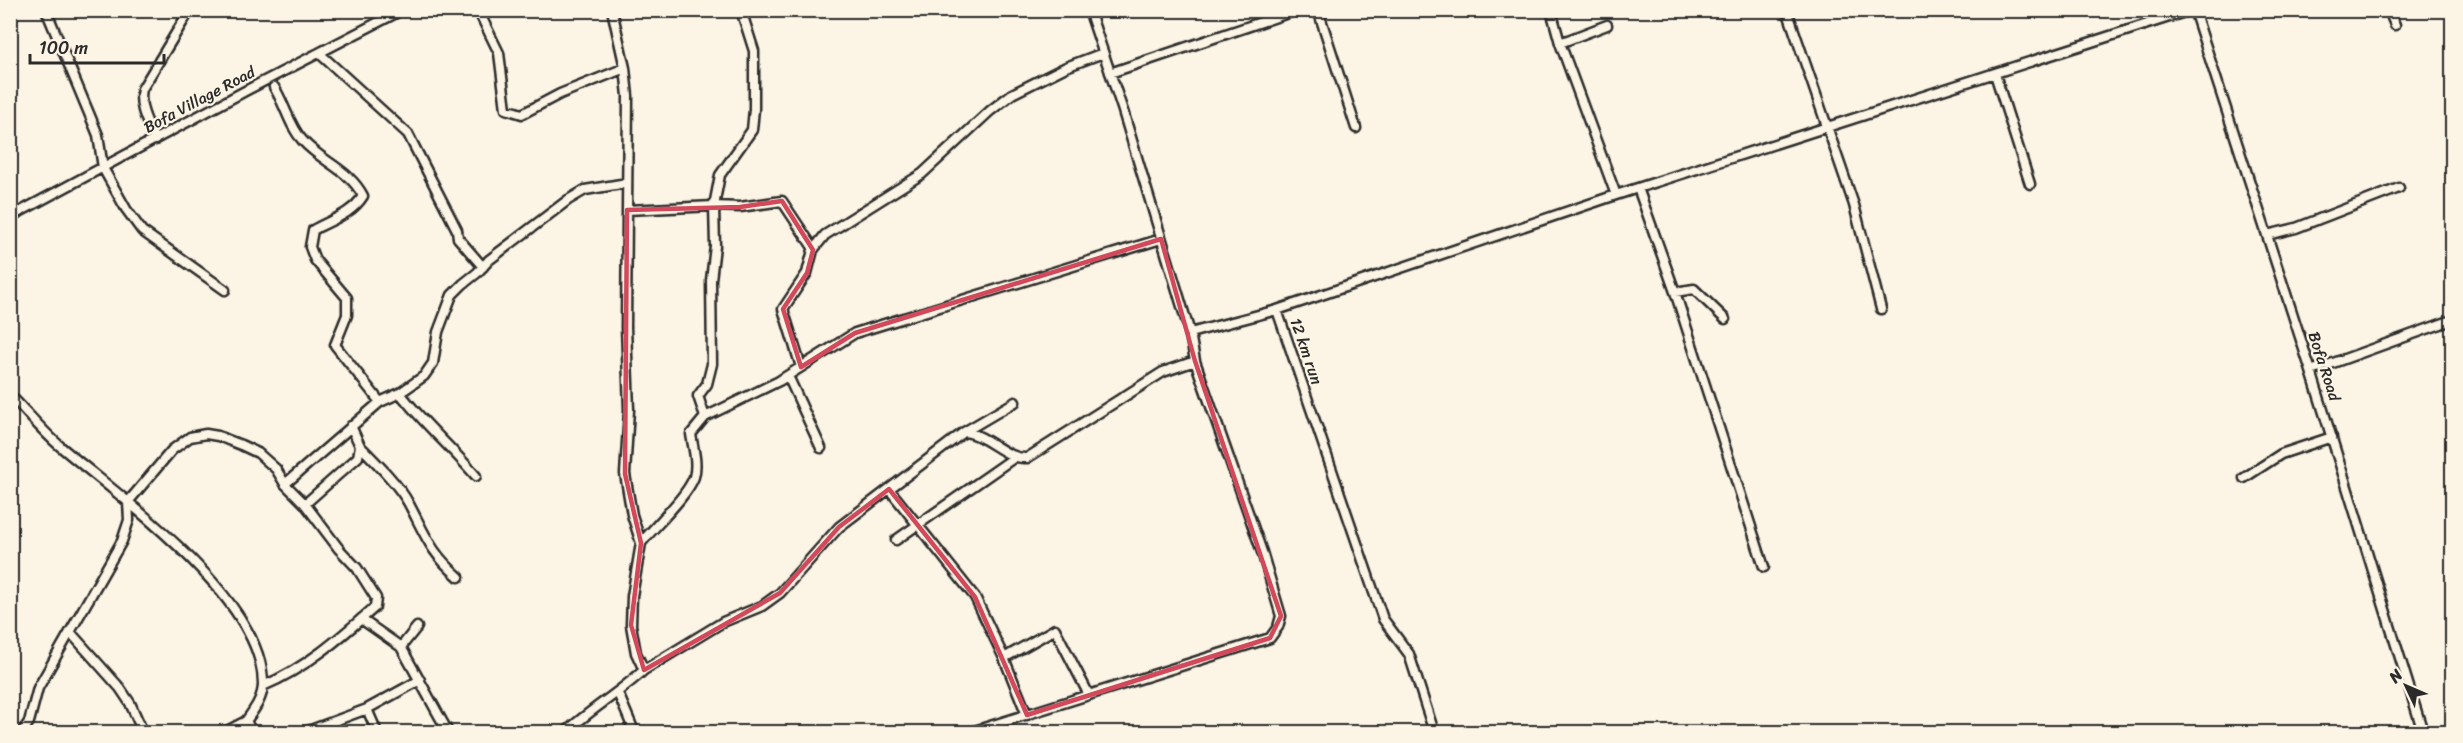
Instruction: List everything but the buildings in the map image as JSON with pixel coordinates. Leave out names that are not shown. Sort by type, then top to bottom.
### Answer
[{"type":"street","points":[[46,10],[98,135],[103,168],[126,209],[142,231],[225,290]]},
{"type":"street","points":[[155,140],[142,107],[142,89],[189,10]]},
{"type":"street","name":"Bofa Village Road","points":[[10,217],[402,10]]},
{"type":"street","points":[[478,10],[500,53],[507,109],[522,114],[560,94],[625,68]]},
{"type":"street","points":[[612,10],[625,68],[628,96],[628,410],[625,474],[632,515],[641,543],[632,596],[631,625],[636,653],[644,670]]},
{"type":"street","points":[[705,417],[698,396],[707,384],[712,364],[711,280],[715,246],[714,206],[720,175],[752,130],[756,86],[754,51],[741,10]]},
{"type":"street","points":[[971,732],[1270,638],[1278,627],[1281,616],[1262,552],[1195,361],[1190,333],[1089,10]]},
{"type":"street","points":[[1110,73],[1297,10]]},
{"type":"street","points":[[1318,10],[1356,128]]},
{"type":"street","points":[[1551,10],[1560,43],[1616,195]]},
{"type":"street","points":[[1787,10],[1854,205],[1881,309]]},
{"type":"street","points":[[1277,310],[1616,195],[2192,10]]},
{"type":"street","name":"Bofa Road","points":[[2192,10],[2332,436],[2423,732]]},
{"type":"street","points":[[2389,10],[2395,25]]},
{"type":"street","points":[[1560,43],[1607,25]]},
{"type":"street","points":[[319,53],[408,134],[457,230],[458,237],[483,267]]},
{"type":"street","points":[[801,367],[783,309],[807,273],[814,249],[825,235],[922,174],[990,111],[1012,94],[1066,67],[1103,53]]},
{"type":"street","points":[[1995,74],[2030,184]]},
{"type":"street","points":[[273,87],[304,142],[342,171],[358,186],[363,196],[358,205],[313,230],[310,247],[315,260],[347,298],[347,315],[335,345],[380,402]]},
{"type":"street","points":[[285,483],[380,402],[400,393],[424,376],[433,363],[438,332],[452,295],[483,267],[568,200],[585,190],[627,183]]},
{"type":"street","points":[[1638,188],[1675,292],[1764,567]]},
{"type":"street","points":[[2267,235],[2296,228],[2399,188]]},
{"type":"street","points":[[627,210],[740,207],[782,201],[814,249]]},
{"type":"street","points":[[641,543],[691,482],[696,462],[691,434],[705,417],[788,376],[855,333],[1161,239]]},
{"type":"street","points":[[1675,292],[1694,289],[1725,319]]},
{"type":"street","name":"12 km run","points":[[1190,333],[1277,310],[1383,619],[1409,654],[1434,732]]},
{"type":"street","points":[[2311,371],[2452,320]]},
{"type":"street","points":[[963,432],[974,433],[1015,457],[1027,458],[1163,372],[1195,361]]},
{"type":"street","points":[[788,376],[821,448]]},
{"type":"street","points":[[400,393],[421,420],[453,449],[476,476]]},
{"type":"street","points":[[10,395],[55,441],[181,550],[228,600],[243,620],[252,637],[260,663],[263,686],[256,707],[246,721],[225,732]]},
{"type":"street","points":[[566,732],[589,711],[618,693],[644,670],[723,622],[762,606],[780,593],[839,527],[963,432],[1015,402]]},
{"type":"street","points":[[351,426],[360,446],[408,502],[435,553],[459,577]]},
{"type":"street","points":[[22,732],[30,722],[38,688],[122,541],[129,520],[128,502],[180,442],[190,437],[206,434],[218,436],[258,453],[276,469],[285,483],[305,504],[376,598],[375,607],[293,672],[263,686]]},
{"type":"street","points":[[2244,478],[2281,454],[2332,436]]},
{"type":"street","points":[[305,504],[358,457],[360,446]]},
{"type":"street","points":[[896,540],[1015,457]]},
{"type":"street","points":[[890,489],[975,597],[1004,658],[1027,715]]},
{"type":"street","points":[[361,619],[401,647],[448,732]]},
{"type":"street","points":[[401,647],[417,627]]},
{"type":"street","points":[[1004,658],[1055,629],[1089,695]]},
{"type":"street","points":[[70,633],[120,688],[130,703],[143,732]]},
{"type":"street","points":[[306,732],[367,709],[420,680]]},
{"type":"street","points":[[618,693],[634,731]]},
{"type":"street","points":[[367,709],[377,732]]},
{"type":"street","points":[[246,721],[252,732]]},
{"type":"highlighted area","points":[[782,201],[813,250],[807,273],[783,309],[801,367],[855,333],[1161,239],[1195,361],[1281,616],[1270,638],[1027,715],[975,597],[889,489],[839,527],[780,593],[644,670],[631,625],[641,543],[625,474],[627,210],[740,207]]}]
